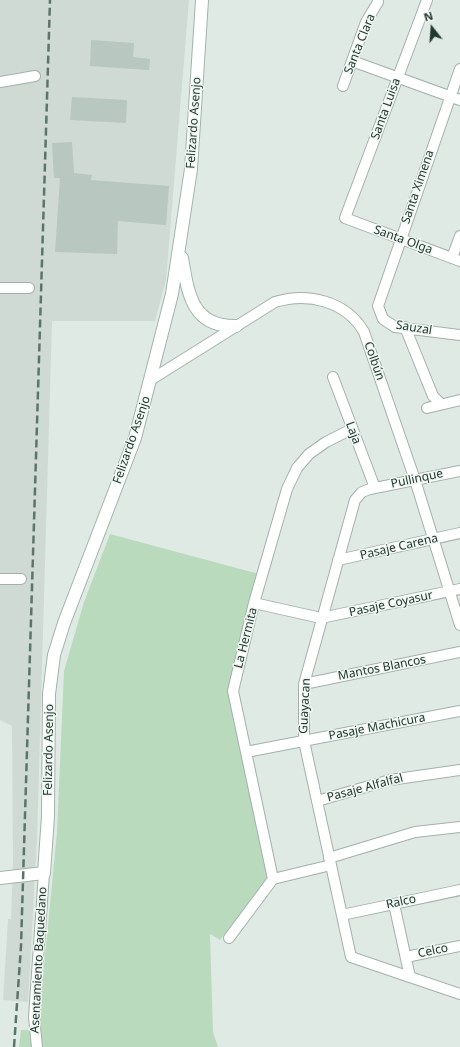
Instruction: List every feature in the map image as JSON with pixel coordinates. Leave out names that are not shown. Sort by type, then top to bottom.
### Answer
[{"type":"street","name":"Felizardo Asenjo","points":[[44,873],[48,816],[50,694],[54,655],[64,623],[135,438],[152,379],[172,294],[191,169],[202,0]]},
{"type":"street","name":"Santa Luisa","points":[[345,218],[427,0]]},
{"type":"street","name":"Santa Clara","points":[[343,86],[366,22],[378,2]]},
{"type":"street","points":[[352,61],[455,98]]},
{"type":"street","name":"Santa Ximena","points":[[378,306],[400,239],[455,98],[460,69]]},
{"type":"street","points":[[0,82],[35,76]]},
{"type":"street","name":"Santa Olga","points":[[345,218],[456,260]]},
{"type":"street","points":[[456,260],[460,236]]},
{"type":"street","points":[[180,249],[187,289],[194,307],[210,321],[224,326],[236,326]]},
{"type":"street","points":[[0,288],[29,288]]},
{"type":"street","name":"Colbún","points":[[152,379],[267,306],[293,298],[321,300],[338,307],[352,316],[364,332],[415,480],[460,625]]},
{"type":"street","name":"Sauzal","points":[[378,306],[381,315],[387,322],[396,327],[460,335]]},
{"type":"street","points":[[405,327],[433,396],[441,404]]},
{"type":"street","name":"Laja","points":[[333,377],[375,488]]},
{"type":"street","points":[[427,408],[460,400]]},
{"type":"street","name":"La Hermita","points":[[273,879],[233,691],[254,603],[287,489],[297,468],[309,454],[326,442],[352,429]]},
{"type":"street","name":"Pullinque","points":[[375,488],[460,471]]},
{"type":"street","name":"Guayacan","points":[[375,488],[362,492],[352,505],[304,684],[304,741],[351,957],[410,977]]},
{"type":"street","name":"Pasaje Carena","points":[[338,560],[460,533]]},
{"type":"street","points":[[0,579],[21,578]]},
{"type":"street","name":"Pasaje Coyasur","points":[[321,618],[460,589]]},
{"type":"street","points":[[254,603],[321,618]]},
{"type":"street","name":"Mantos Blancos","points":[[304,684],[460,652]]},
{"type":"street","name":"Pasaje Machicura","points":[[246,752],[460,711]]},
{"type":"street","name":"Pasaje Alfalfal","points":[[317,800],[390,780],[460,770]]},
{"type":"street","points":[[229,938],[273,879],[330,862],[416,832],[460,827]]},
{"type":"street","points":[[0,878],[44,873]]},
{"type":"street","name":"Asentamiento Baquedano","points":[[37,1047],[34,1017],[44,873]]},
{"type":"street","name":"Ralco","points":[[342,915],[460,890]]},
{"type":"street","points":[[394,904],[410,977],[460,994]]},
{"type":"street","name":"Celco","points":[[406,957],[460,946]]},
{"type":"shaded area","points":[[0,0],[189,0],[166,280],[155,321],[52,321],[37,839],[28,1002],[3,1000],[8,919],[11,919],[13,864],[12,726],[0,720]]},
{"type":"green space","points":[[110,534],[259,574],[231,689],[268,878],[220,940],[210,934],[213,1032],[218,1047],[19,1047],[21,1030],[38,1029],[57,832],[64,671],[84,602]]},
{"type":"building","points":[[91,40],[134,43],[133,57],[150,59],[149,70],[90,66]]},
{"type":"building","points":[[72,97],[127,100],[126,123],[70,120]]},
{"type":"building","points":[[72,142],[74,173],[92,175],[91,180],[169,186],[166,225],[118,221],[117,254],[55,252],[60,178],[54,178],[52,143]]},
{"type":"railway","points":[[14,1047],[21,946],[50,0]]}]
